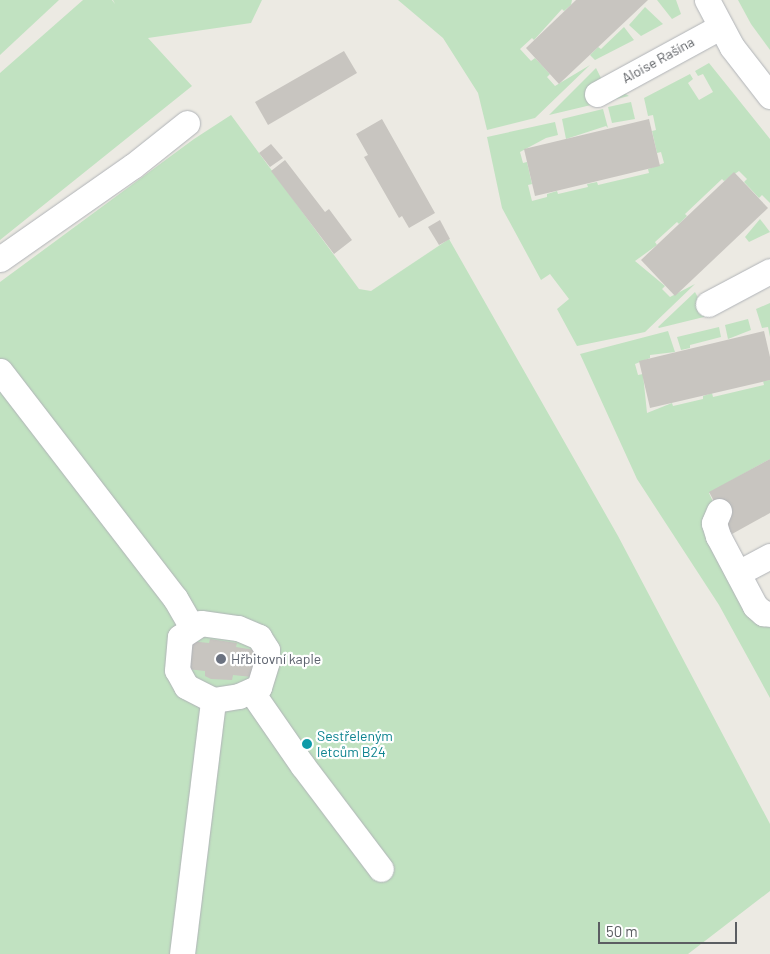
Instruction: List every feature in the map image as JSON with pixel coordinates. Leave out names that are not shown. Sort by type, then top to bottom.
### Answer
[{"type":"street","points":[[707,0],[720,27],[770,96]]},
{"type":"street","name":"Aloise Rašína","points":[[596,94],[720,27]]},
{"type":"street","points":[[0,259],[133,166],[187,123]]},
{"type":"street","points":[[708,304],[770,271]]},
{"type":"street","points":[[0,371],[175,598],[192,627]]},
{"type":"street","points":[[719,512],[714,519],[714,528],[759,610],[770,614]]},
{"type":"street","points":[[738,573],[770,556]]},
{"type":"street","points":[[201,623],[238,628],[259,637],[267,650],[266,667],[259,687],[251,691],[240,696],[212,700],[186,686],[177,670],[180,637],[192,627],[201,623]]},
{"type":"street","points":[[251,691],[303,766],[381,869]]},
{"type":"street","points":[[182,954],[212,700]]},
{"type":"green space","points":[[0,0],[59,0],[0,55]]},
{"type":"green space","points":[[83,0],[112,0],[115,4],[113,0],[262,0],[251,23],[148,38],[192,86],[0,240],[0,73]]},
{"type":"green space","points":[[398,0],[572,0],[571,5],[564,11],[562,9],[534,40],[532,38],[520,49],[531,61],[535,58],[550,74],[547,77],[555,86],[590,65],[535,118],[487,130],[478,93],[443,38]]},
{"type":"green space","points":[[657,0],[676,0],[681,14],[672,19]]},
{"type":"green space","points":[[738,0],[770,0],[770,50],[751,24]]},
{"type":"green space","points":[[645,7],[663,24],[641,36],[629,25]]},
{"type":"green space","points":[[624,27],[634,40],[595,60],[590,55],[598,47],[601,49]]},
{"type":"green space","points":[[709,63],[770,139],[770,203],[762,195],[759,198],[744,182],[747,179],[739,171],[724,181],[722,179],[685,214],[687,216],[679,224],[677,222],[655,242],[657,245],[635,261],[665,286],[662,289],[670,297],[695,284],[645,332],[577,346],[557,309],[569,299],[550,274],[541,280],[502,208],[487,137],[555,122],[558,135],[546,138],[520,152],[523,163],[527,162],[532,184],[528,185],[532,201],[547,197],[547,194],[557,191],[558,194],[588,187],[587,184],[597,182],[598,185],[649,173],[648,169],[664,163],[661,152],[657,153],[652,131],[656,130],[653,115],[648,116],[644,98],[690,74],[693,79],[688,83],[699,100],[713,92],[703,74],[698,76],[695,71]]},
{"type":"green space","points":[[596,68],[602,80],[629,96],[549,115]]},
{"type":"green space","points":[[631,102],[635,119],[612,123],[608,107]]},
{"type":"green space","points":[[603,109],[608,128],[606,126],[566,139],[562,119]]},
{"type":"green space","points":[[231,115],[359,289],[371,291],[449,239],[618,536],[770,824],[770,891],[688,954],[0,954],[0,282],[194,139]]},
{"type":"green space","points":[[760,219],[770,232],[749,242],[745,237]]},
{"type":"green space","points":[[695,292],[708,316],[658,327]]},
{"type":"green space","points":[[770,303],[770,337],[768,327],[762,328],[756,309]]},
{"type":"green space","points":[[748,319],[751,330],[728,339],[725,325]]},
{"type":"green space","points":[[719,327],[721,337],[690,345],[690,348],[681,350],[677,337]]},
{"type":"green space","points":[[668,331],[675,352],[650,355],[650,358],[635,364],[638,375],[643,374],[647,413],[672,403],[673,406],[703,399],[703,396],[712,393],[713,397],[764,385],[763,381],[770,380],[770,459],[709,493],[770,624],[770,698],[719,605],[637,479],[580,354]]},
{"type":"building","points":[[576,0],[648,0],[559,84],[526,48]]},
{"type":"building","points":[[344,51],[357,73],[268,125],[255,102]]},
{"type":"building","points":[[382,119],[435,213],[409,228],[402,216],[399,218],[364,157],[368,155],[356,134]]},
{"type":"building","points":[[649,119],[660,166],[535,196],[524,149]]},
{"type":"building","points":[[271,144],[283,158],[270,167],[259,153]]},
{"type":"building","points":[[285,160],[325,212],[329,209],[352,240],[334,254],[271,171]]},
{"type":"building","points":[[734,172],[768,208],[675,296],[641,260]]},
{"type":"building","points":[[440,220],[450,239],[439,245],[428,227]]},
{"type":"building","points":[[764,331],[770,357],[770,380],[650,408],[639,361]]},
{"type":"building","points":[[770,459],[770,513],[732,534],[709,492]]},
{"type":"building","name":"Hřbitovní kaple","points":[[210,639],[237,643],[236,647],[255,650],[257,657],[252,677],[233,675],[232,680],[211,679],[205,676],[205,671],[187,669],[190,641],[209,643]]},
{"type":"place","name":"Hřbitovní kaple","points":[[221,659]]},
{"type":"place","name":"Sestřeleným letcům B24","points":[[307,744]]}]
